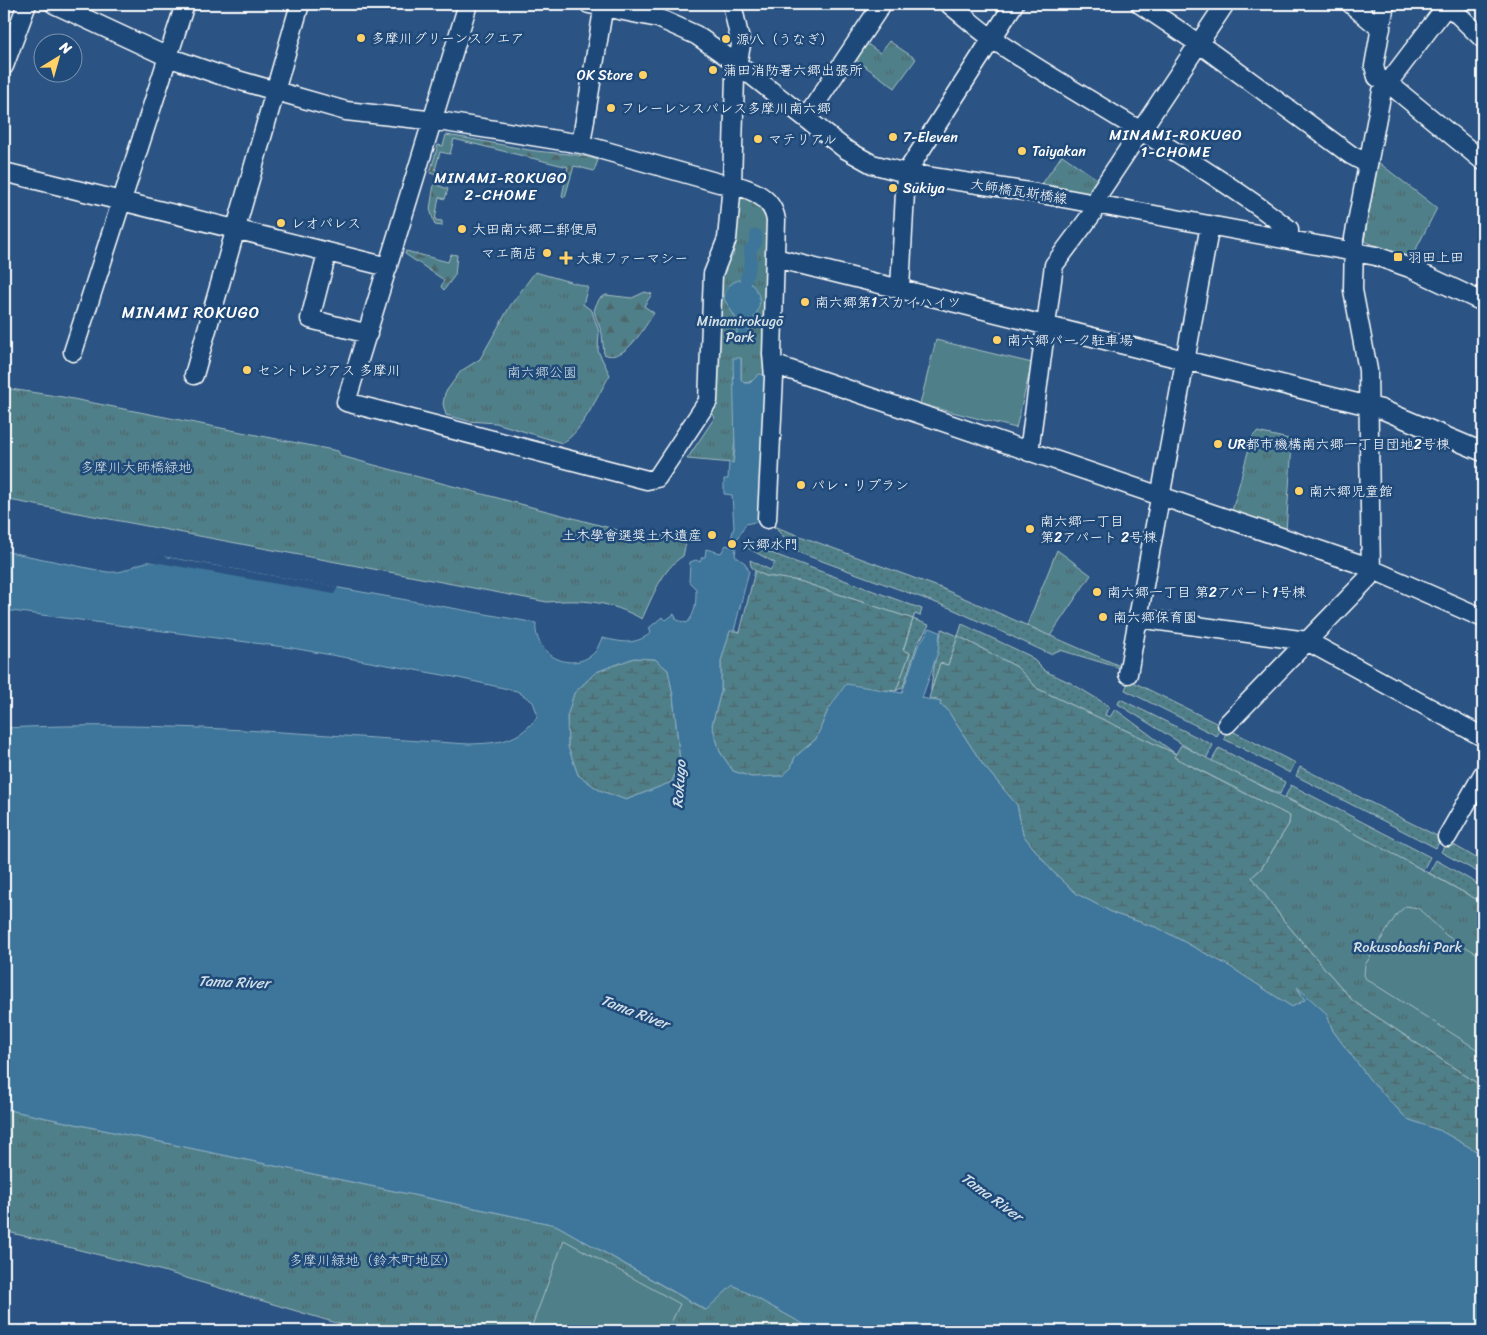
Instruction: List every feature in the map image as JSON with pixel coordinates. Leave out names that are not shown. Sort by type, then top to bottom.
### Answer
[{"type":"street","points":[[4,66],[27,4]]},
{"type":"street","points":[[54,4],[168,57],[220,75],[346,111],[433,121],[581,144],[719,183],[732,184],[760,194],[773,206],[776,220],[774,377],[767,519]]},
{"type":"street","points":[[73,352],[185,4]]},
{"type":"street","points":[[194,375],[300,4]]},
{"type":"street","points":[[468,4],[346,402],[647,480],[657,478],[708,401],[713,274],[728,238],[732,184],[736,62],[741,45],[732,4]]},
{"type":"street","points":[[806,118],[882,4]]},
{"type":"street","points":[[949,4],[992,39],[1142,131],[1267,212],[1289,229],[1289,239]]},
{"type":"street","points":[[900,289],[906,173],[1014,4]]},
{"type":"street","points":[[1140,4],[1199,44],[1350,155],[1368,164]]},
{"type":"street","points":[[1028,452],[1054,265],[1092,214],[1100,192],[1225,4]]},
{"type":"street","points":[[1351,4],[1381,29]]},
{"type":"street","points":[[1384,4],[1375,73],[1377,78],[1388,83],[1483,160]]},
{"type":"street","points":[[1227,724],[1371,576],[1368,370],[1353,290],[1353,251],[1382,90],[1447,4],[1483,39]]},
{"type":"street","points":[[581,144],[598,5]]},
{"type":"street","name":"大師橋瓦斯橋線","points":[[598,5],[669,22],[711,44],[845,149],[872,164],[906,173],[1096,204],[1353,251],[1396,262],[1483,302]]},
{"type":"street","points":[[4,172],[388,267]]},
{"type":"street","points":[[1128,674],[1210,225]]},
{"type":"street","points":[[327,252],[310,319],[368,334]]},
{"type":"street","points":[[775,258],[1046,325],[1185,362],[1381,409],[1483,452]]},
{"type":"street","points":[[773,364],[1371,568],[1483,618]]},
{"type":"street","points":[[1138,618],[1307,641],[1483,737]]},
{"type":"street","points":[[1447,837],[1483,774]]},
{"type":"green space","points":[[863,41],[880,53],[889,41],[916,59],[895,88],[852,57]]},
{"type":"green space","points":[[446,135],[598,160],[594,171],[574,166],[565,197],[562,196],[568,167],[454,139],[450,154],[440,152],[435,170],[445,173],[444,177],[430,173],[438,145],[443,146]]},
{"type":"green space","points":[[1062,155],[1103,183],[1097,189],[1082,193],[1040,187]]},
{"type":"green space","points":[[1378,162],[1437,208],[1411,259],[1364,241]]},
{"type":"green space","points":[[434,184],[448,189],[445,199],[439,197],[435,220],[442,221],[442,226],[435,225],[430,209]]},
{"type":"green space","name":"Minamirokugō Park","points":[[737,195],[758,200],[770,211],[765,375],[744,383],[741,379],[741,358],[733,463],[687,459],[715,417],[704,407],[719,267],[733,256]]},
{"type":"green space","points":[[406,251],[448,262],[451,254],[457,255],[455,275],[444,290],[441,287],[444,280],[405,254]]},
{"type":"green space","name":"南六郷公園","points":[[535,272],[588,287],[583,304],[592,311],[599,332],[598,351],[610,375],[583,422],[562,443],[496,423],[468,421],[446,415],[443,404],[445,393],[461,371],[480,359],[510,306]]},
{"type":"green space","points":[[645,292],[652,294],[644,306],[654,313],[627,349],[612,356],[604,354],[602,334],[594,311],[600,298],[606,295],[632,298]]},
{"type":"green space","points":[[936,340],[1032,363],[1016,428],[920,404]]},
{"type":"green space","name":"多摩川大師橋緑地","points":[[4,388],[63,397],[338,451],[341,456],[647,538],[663,535],[686,543],[683,556],[663,576],[642,619],[607,605],[585,601],[547,602],[4,499]]},
{"type":"green space","points":[[1257,432],[1289,439],[1292,445],[1286,531],[1232,511],[1252,437]]},
{"type":"green space","points":[[773,526],[941,588],[1120,666],[1120,668],[1060,650],[1050,654],[950,608],[800,553]]},
{"type":"green space","points":[[747,544],[922,609],[920,616],[915,614],[913,619],[799,581],[766,576],[755,571],[751,566],[750,560],[770,570],[775,563],[746,547]]},
{"type":"green space","points":[[1057,550],[1091,575],[1050,636],[1027,625]]},
{"type":"green space","points":[[755,571],[766,576],[799,581],[913,619],[903,650],[910,653],[896,691],[885,690],[828,710],[816,739],[795,757],[791,768],[783,776],[751,777],[733,771],[720,752],[712,725],[721,691],[721,661],[730,630],[740,632]]},
{"type":"green space","points":[[913,619],[929,625],[917,645],[903,687],[896,691],[910,653],[903,651]]},
{"type":"green space","points":[[962,624],[1030,656],[1045,671],[1071,683],[1109,706],[1105,715],[1110,717],[1115,709],[1176,754],[1038,689],[1017,667],[958,636]]},
{"type":"green space","points":[[942,629],[958,636],[948,665],[940,663],[931,691],[935,659]]},
{"type":"green space","points":[[958,636],[1017,667],[1038,689],[1176,754],[1175,758],[1290,816],[1289,824],[1261,869],[1252,877],[1285,922],[1353,1001],[1483,1087],[1483,1155],[1441,1131],[1407,1119],[1370,1080],[1333,1031],[1326,1013],[1298,989],[1305,1000],[1292,1007],[1229,966],[1158,928],[1115,914],[1077,894],[1052,871],[1023,835],[1017,805],[983,765],[946,708],[940,705],[941,701],[929,698],[940,663],[948,665]]},
{"type":"green space","points":[[634,658],[655,659],[668,670],[673,695],[680,761],[672,782],[626,800],[599,790],[578,775],[568,747],[567,717],[574,693],[596,672]]},
{"type":"green space","points":[[1129,680],[1222,726],[1217,736],[1125,690]]},
{"type":"green space","points":[[1120,699],[1213,745],[1206,759],[1118,704]]},
{"type":"green space","points":[[1228,729],[1295,763],[1290,773],[1224,739]]},
{"type":"green space","name":"Rokusobashi Park","points":[[1181,745],[1375,844],[1483,903],[1483,1087],[1353,1001],[1285,922],[1252,877],[1261,869],[1289,824],[1290,816],[1174,757]]},
{"type":"green space","points":[[1219,748],[1285,782],[1280,794],[1211,762]]},
{"type":"green space","points":[[1300,767],[1441,838],[1436,848],[1296,776]]},
{"type":"green space","points":[[1291,785],[1430,857],[1423,870],[1285,797]]},
{"type":"green space","points":[[1447,841],[1483,862],[1483,875],[1441,852]]},
{"type":"green space","points":[[1436,860],[1483,887],[1483,903],[1429,873]]},
{"type":"green space","points":[[1406,906],[1418,908],[1447,936],[1483,957],[1483,1053],[1366,979],[1364,975],[1365,965],[1397,914]]},
{"type":"green space","name":"多摩川緑地（鈴木町地区）","points":[[4,1109],[556,1225],[705,1310],[733,1285],[816,1331],[363,1331],[163,1271],[4,1231]]},
{"type":"green space","points":[[564,1240],[680,1304],[667,1331],[530,1331]]},
{"type":"water","points":[[746,279],[759,295],[760,302],[747,339],[737,338],[737,320],[724,299],[726,290],[731,284]]},
{"type":"water","points":[[733,358],[741,358],[741,379],[744,383],[750,383],[759,374],[765,375],[759,521],[746,524],[736,541],[731,539],[734,527],[732,495],[724,494],[724,479],[728,479],[729,462],[733,463],[735,449]]},
{"type":"water","points":[[726,545],[736,548],[735,556],[745,563],[749,571],[734,631],[730,631],[721,661],[721,691],[712,725],[720,752],[733,771],[751,777],[782,776],[791,768],[795,757],[816,739],[828,710],[846,684],[902,693],[918,646],[930,628],[940,632],[938,652],[922,698],[941,702],[940,705],[946,708],[983,765],[1017,805],[1023,835],[1052,871],[1077,894],[1115,914],[1158,928],[1229,966],[1292,1007],[1305,1000],[1297,987],[1326,1013],[1333,1031],[1370,1080],[1407,1119],[1441,1131],[1483,1155],[1483,1331],[816,1331],[733,1285],[706,1310],[556,1225],[4,1109],[4,728],[62,726],[179,727],[469,744],[499,742],[516,736],[531,725],[538,716],[533,702],[517,691],[454,677],[292,648],[4,610],[4,551],[107,572],[123,571],[147,562],[156,562],[165,557],[536,623],[537,634],[547,652],[556,658],[576,662],[586,659],[595,652],[602,638],[628,642],[639,640],[651,633],[649,628],[662,617],[666,620],[674,614],[677,620],[687,623],[694,611],[696,598],[696,589],[689,582],[690,562],[696,560],[700,562],[702,557],[705,557],[706,549],[721,553]],"holes":[[[634,658],[655,659],[668,670],[673,695],[680,761],[672,782],[626,800],[599,790],[578,775],[568,747],[567,717],[574,693],[596,672]]]},
{"type":"pier","points":[[162,556],[338,587],[334,594],[143,560],[155,561]]},
{"type":"waterway","points":[[746,279],[751,262],[750,249],[756,243],[756,235]]},
{"type":"place","name":"多摩川グリーンスクエア","points":[[361,38]]},
{"type":"place","name":"源八（うなぎ）","points":[[726,39]]},
{"type":"place","name":"蒲田消防署六郷出張所","points":[[713,70]]},
{"type":"place","name":"OK Store","points":[[643,75]]},
{"type":"place","name":"フレーレンスパレス多摩川南六郷","points":[[611,108]]},
{"type":"place","name":"7-Eleven","points":[[893,137]]},
{"type":"place","name":"マテリアル","points":[[758,139]]},
{"type":"place","name":"Taiyakan","points":[[1022,151]]},
{"type":"place","name":"Sukiya","points":[[893,188]]},
{"type":"place","name":"レオパレス","points":[[281,223]]},
{"type":"place","name":"大田南六郷二郵便局","points":[[462,229]]},
{"type":"place","name":"マエ商店","points":[[547,253]]},
{"type":"place","name":"羽田上田","points":[[1398,257]]},
{"type":"place","name":"大東ファーマシー","points":[[566,258]]},
{"type":"place","name":"南六郷第1スカイハイツ","points":[[805,302]]},
{"type":"place","name":"南六郷パーク駐車場","points":[[997,340]]},
{"type":"place","name":"セントレジアス 多摩川","points":[[247,370]]},
{"type":"place","name":"UR都市機構南六郷一丁目団地2号棟","points":[[1218,444]]},
{"type":"place","name":"パレ・リプラン","points":[[801,485]]},
{"type":"place","name":"南六郷児童館","points":[[1299,491]]},
{"type":"place","name":"南六郷一丁目 第2アパート 2号棟","points":[[1030,529]]},
{"type":"place","name":"土木學會選奨土木遺産","points":[[712,535]]},
{"type":"place","name":"六郷水門","points":[[732,544]]},
{"type":"place","name":"南六郷一丁目 第2アパート1号棟","points":[[1097,592]]},
{"type":"place","name":"南六郷保育園","points":[[1103,617]]},
{"type":"district","name":"MINAMI-ROKUGO 1-CHOME","points":[[1176,144]]},
{"type":"district","name":"MINAMI-ROKUGO 2-CHOME","points":[[501,186]]},
{"type":"district","name":"MINAMI ROKUGO","points":[[191,312]]},
{"type":"water label","name":"Rokugo","points":[[679,784]]},
{"type":"water label","name":"Tama River","points":[[234,982]]},
{"type":"water label","name":"Tama River","points":[[635,1012]]},
{"type":"water label","name":"Tama River","points":[[992,1197]]}]
